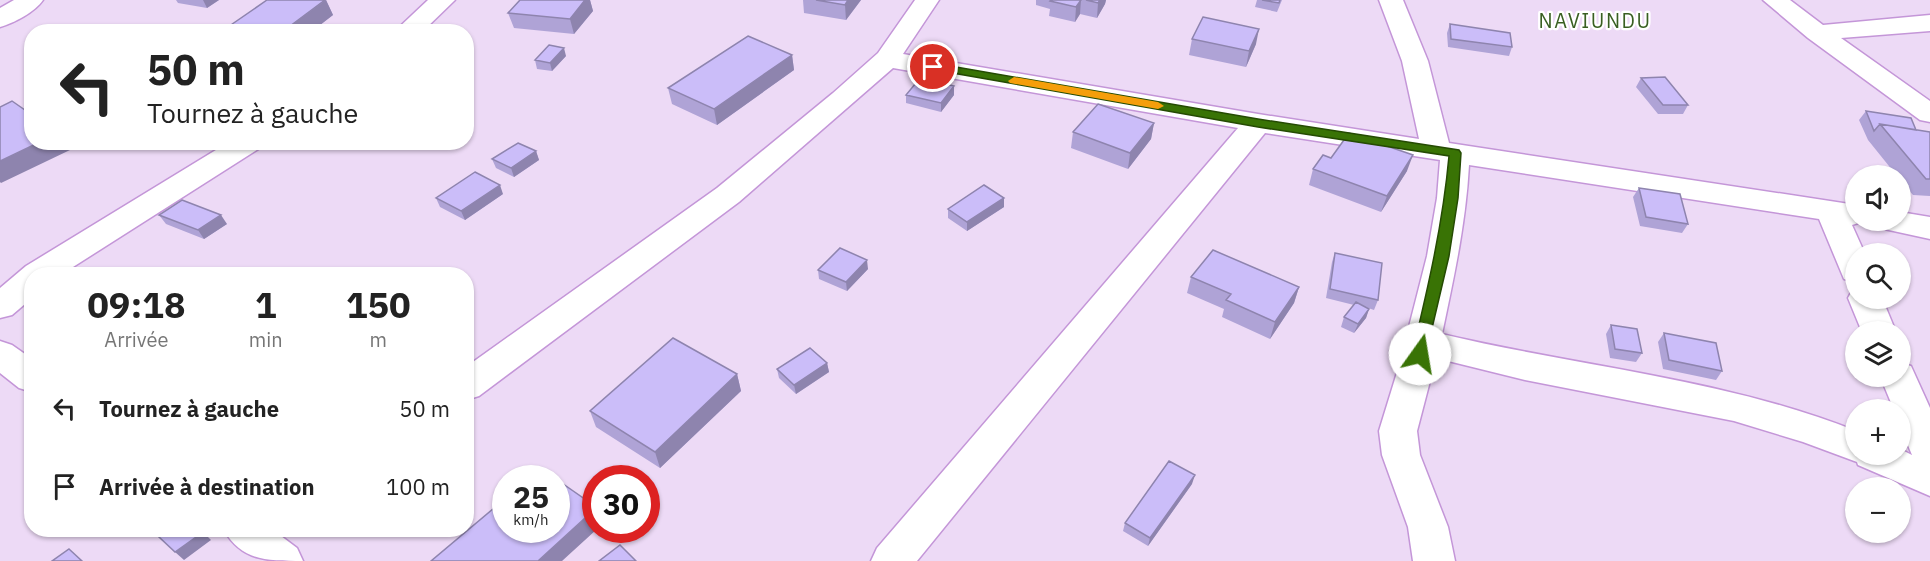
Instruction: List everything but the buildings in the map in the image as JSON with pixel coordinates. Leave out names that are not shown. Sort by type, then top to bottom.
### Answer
[{"type":"street","points":[[0,19],[31,0]]},
{"type":"street","points":[[415,24],[443,0]]},
{"type":"street","points":[[474,380],[728,195],[843,99],[887,59],[927,0]]},
{"type":"street","points":[[1391,0],[1446,151],[1452,198],[1443,256],[1398,431],[1401,455],[1428,527],[1434,561]]},
{"type":"street","points":[[1775,0],[1930,114]]},
{"type":"street","points":[[1817,33],[1930,23]]},
{"type":"street","points":[[887,59],[1258,123],[1844,213],[1850,243]]},
{"type":"street","points":[[892,561],[1258,123]]},
{"type":"street","points":[[49,267],[237,150]]},
{"type":"street","points":[[1911,225],[1930,228]]},
{"type":"street","points":[[0,306],[24,286]]},
{"type":"street","points":[[1422,342],[1523,366],[1743,407],[1818,430],[1845,442]]},
{"type":"street","points":[[0,354],[24,372]]},
{"type":"street","points":[[1903,387],[1930,452]]},
{"type":"street","points":[[1897,465],[1930,480]]},
{"type":"slow traffic","points":[[1014,81],[1158,106]]},
{"type":"district","name":"NAVIUNDU","points":[[1595,20]]},
{"type":"route","points":[[933,67],[1258,123],[1455,153],[1452,198],[1443,256],[1420,354]]}]
